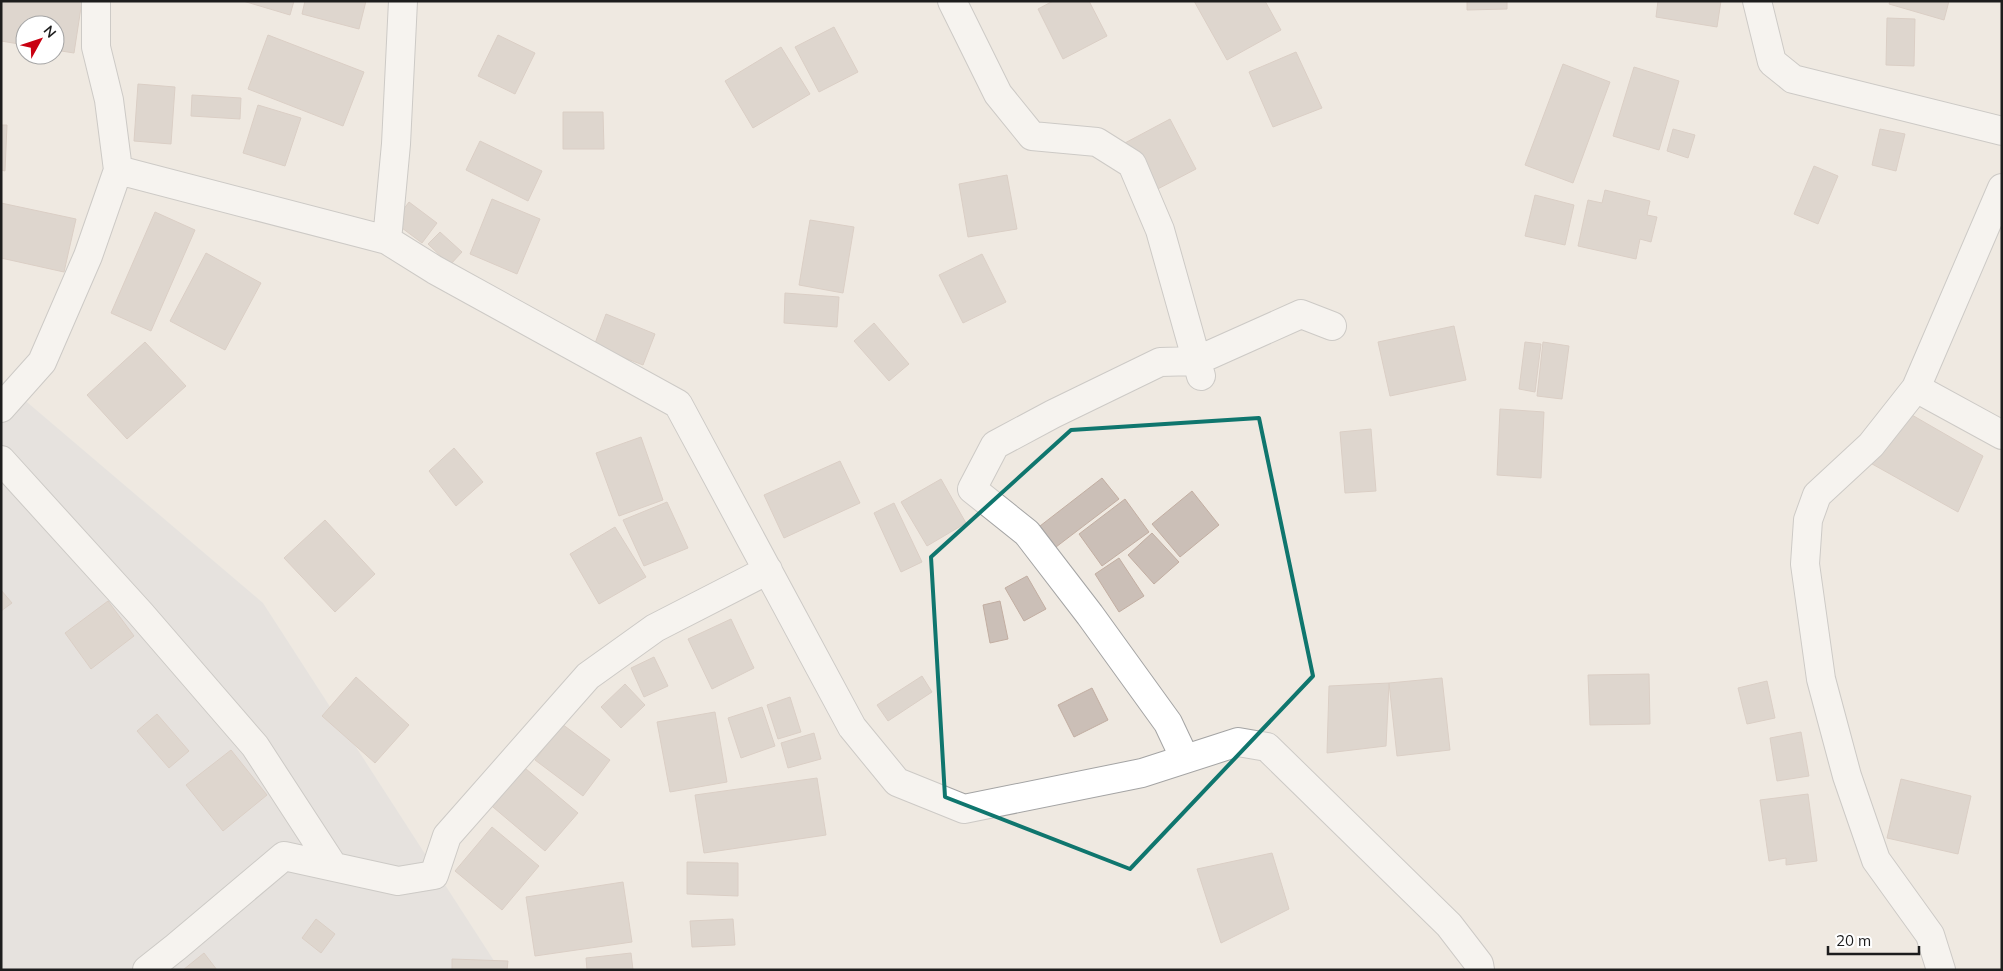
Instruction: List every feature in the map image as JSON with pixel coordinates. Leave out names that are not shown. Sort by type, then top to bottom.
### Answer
[{"type":"street","points":[[1,408],[42,362],[88,256],[118,170],[109,100],[96,47],[96,1]]},
{"type":"street","points":[[388,240],[396,144],[403,1]]},
{"type":"street","points":[[952,1],[998,94],[1032,136],[1097,142],[1132,164],[1160,230],[1198,368]]},
{"type":"street","points":[[1757,1],[1772,62],[1793,79],[2002,131]]},
{"type":"street","points":[[118,170],[388,240],[435,270],[678,404],[852,727],[896,782],[964,809],[1142,773],[1238,742],[1267,747],[1449,925],[1479,964],[1480,970]]},
{"type":"street","points":[[1941,970],[1930,935],[1876,860],[1847,776],[1821,679],[1805,564],[1808,520],[1817,495],[1871,445],[1916,388],[2002,188]]},
{"type":"street","points":[[1186,759],[1168,723],[1090,615],[1026,533],[972,490],[995,446],[1053,414],[1160,362],[1198,368],[1301,314],[1332,326]]},
{"type":"street","points":[[1916,388],[2002,435]]},
{"type":"street","points":[[1,460],[140,613],[255,746],[333,866]]},
{"type":"street","points":[[147,970],[176,948],[284,856],[398,881],[434,875],[447,836],[588,676],[655,628],[768,570]]},
{"type":"highlighted area","points":[[1259,418],[1313,676],[1130,869],[945,797],[931,557],[1071,430]]},
{"type":"shaded area","points":[[1,380],[263,603],[500,970],[1,970]]},
{"type":"building","points":[[1,1],[82,1],[74,53],[65,52],[65,15],[15,15],[15,43],[1,41]]},
{"type":"building","points":[[243,1],[294,1],[290,15]]},
{"type":"building","points":[[305,1],[366,1],[359,29],[302,14]]},
{"type":"building","points":[[1053,1],[1089,1],[1107,36],[1063,59],[1038,9]]},
{"type":"building","points":[[1194,1],[1265,1],[1281,30],[1227,60]]},
{"type":"building","points":[[1467,1],[1507,1],[1507,9],[1467,10]]},
{"type":"building","points":[[1658,1],[1721,1],[1717,27],[1656,17]]},
{"type":"building","points":[[1890,1],[1949,1],[1944,20],[1889,4]]},
{"type":"building","points":[[1887,18],[1915,19],[1914,66],[1886,65]]},
{"type":"building","points":[[834,27],[858,72],[819,92],[795,47]]},
{"type":"building","points":[[268,35],[364,72],[343,126],[248,89]]},
{"type":"building","points":[[498,35],[535,53],[515,94],[478,76]]},
{"type":"building","points":[[781,47],[810,94],[753,128],[725,81]]},
{"type":"building","points":[[1296,52],[1322,108],[1273,127],[1249,72]]},
{"type":"building","points":[[1563,64],[1610,82],[1573,183],[1525,165]]},
{"type":"building","points":[[1634,67],[1679,81],[1659,150],[1613,136]]},
{"type":"building","points":[[138,84],[175,87],[171,144],[134,141]]},
{"type":"building","points":[[192,95],[241,98],[240,119],[191,116]]},
{"type":"building","points":[[258,105],[301,118],[285,166],[243,153]]},
{"type":"building","points":[[563,112],[603,112],[604,149],[563,149]]},
{"type":"building","points":[[1170,119],[1196,169],[1150,193],[1123,144]]},
{"type":"building","points":[[1,125],[7,125],[5,171],[1,170]]},
{"type":"building","points":[[1673,129],[1695,135],[1688,158],[1667,151]]},
{"type":"building","points":[[1880,129],[1905,134],[1896,171],[1872,165]]},
{"type":"building","points":[[480,141],[542,171],[528,201],[466,170]]},
{"type":"building","points":[[1814,166],[1838,176],[1818,224],[1794,214]]},
{"type":"building","points":[[1007,175],[1017,229],[968,237],[959,184]]},
{"type":"building","points":[[1605,190],[1650,201],[1647,215],[1657,217],[1651,242],[1640,239],[1636,259],[1578,246],[1588,200],[1602,203]]},
{"type":"building","points":[[1535,195],[1574,205],[1565,245],[1525,236]]},
{"type":"building","points":[[492,199],[540,219],[517,274],[470,254]]},
{"type":"building","points":[[409,202],[437,223],[422,243],[394,222]]},
{"type":"building","points":[[1,203],[76,219],[64,272],[1,258]]},
{"type":"building","points":[[155,212],[195,230],[151,331],[111,313]]},
{"type":"building","points":[[810,220],[854,227],[843,293],[799,285]]},
{"type":"building","points":[[440,232],[462,252],[450,265],[428,244]]},
{"type":"building","points":[[206,253],[261,283],[225,350],[170,321]]},
{"type":"building","points":[[982,254],[1006,302],[963,323],[939,275]]},
{"type":"building","points":[[785,293],[839,297],[837,327],[784,323]]},
{"type":"building","points":[[606,314],[655,334],[643,365],[594,346]]},
{"type":"building","points":[[874,323],[909,364],[889,381],[854,341]]},
{"type":"building","points":[[1454,326],[1466,380],[1390,396],[1378,342]]},
{"type":"building","points":[[145,342],[186,386],[127,439],[87,395]]},
{"type":"building","points":[[1525,342],[1541,344],[1535,392],[1519,389]]},
{"type":"building","points":[[1543,342],[1569,346],[1562,399],[1537,396]]},
{"type":"building","points":[[1500,409],[1544,412],[1541,478],[1497,475]]},
{"type":"building","points":[[1905,411],[1983,456],[1958,512],[1865,460]]},
{"type":"building","points":[[1371,429],[1376,491],[1345,493],[1340,432]]},
{"type":"building","points":[[641,437],[663,500],[619,516],[596,453]]},
{"type":"building","points":[[454,448],[483,482],[456,506],[429,471]]},
{"type":"building","points":[[840,461],[860,503],[784,538],[764,495]]},
{"type":"building","points":[[1102,478],[1119,499],[1056,547],[1040,526]]},
{"type":"building","points":[[941,479],[966,523],[927,546],[901,502]]},
{"type":"building","points":[[1192,491],[1219,525],[1180,557],[1152,524]]},
{"type":"building","points":[[1125,499],[1149,532],[1102,566],[1079,534]]},
{"type":"building","points":[[667,502],[688,548],[644,566],[623,520]]},
{"type":"building","points":[[894,503],[922,562],[901,572],[874,513]]},
{"type":"building","points":[[325,520],[375,574],[335,612],[284,558]]},
{"type":"building","points":[[615,527],[646,577],[599,604],[570,554]]},
{"type":"building","points":[[1152,533],[1179,562],[1154,584],[1128,555]]},
{"type":"building","points":[[1119,558],[1144,596],[1119,612],[1095,574]]},
{"type":"building","points":[[1027,576],[1046,609],[1024,621],[1005,588]]},
{"type":"building","points":[[1,590],[12,603],[1,611]]},
{"type":"building","points":[[108,601],[134,636],[91,669],[65,633]]},
{"type":"building","points":[[1000,601],[1008,639],[990,643],[983,605]]},
{"type":"building","points":[[731,619],[754,668],[712,689],[688,639]]},
{"type":"building","points":[[654,657],[668,686],[644,697],[631,668]]},
{"type":"building","points":[[1649,674],[1650,724],[1590,725],[1588,675]]},
{"type":"building","points":[[922,676],[932,692],[888,721],[877,705]]},
{"type":"building","points":[[356,677],[409,725],[375,763],[322,716]]},
{"type":"building","points":[[1442,678],[1450,750],[1397,756],[1389,683]]},
{"type":"building","points":[[1767,681],[1775,718],[1747,724],[1738,688]]},
{"type":"building","points":[[1389,683],[1386,746],[1327,753],[1329,686]]},
{"type":"building","points":[[625,684],[645,705],[621,728],[601,707]]},
{"type":"building","points":[[1092,688],[1108,720],[1074,737],[1058,705]]},
{"type":"building","points":[[790,697],[801,732],[778,739],[767,705]]},
{"type":"building","points":[[762,707],[775,746],[741,758],[728,718]]},
{"type":"building","points":[[715,712],[727,782],[670,792],[657,722]]},
{"type":"building","points":[[157,714],[189,751],[169,768],[137,731]]},
{"type":"building","points":[[562,724],[610,760],[583,796],[535,760]]},
{"type":"building","points":[[1801,732],[1809,776],[1777,781],[1770,738]]},
{"type":"building","points":[[814,733],[821,759],[788,768],[781,743]]},
{"type":"building","points":[[231,750],[267,795],[223,831],[186,785]]},
{"type":"building","points":[[519,763],[578,813],[545,851],[487,802]]},
{"type":"building","points":[[817,778],[826,835],[704,853],[695,795]]},
{"type":"building","points":[[1901,779],[1971,796],[1958,854],[1887,838]]},
{"type":"building","points":[[1808,794],[1817,861],[1786,865],[1786,858],[1769,861],[1760,800]]},
{"type":"building","points":[[492,827],[539,866],[502,910],[455,871]]},
{"type":"building","points":[[1272,853],[1289,909],[1221,943],[1197,869]]},
{"type":"building","points":[[687,862],[738,863],[738,896],[687,894]]},
{"type":"building","points":[[623,882],[632,942],[535,956],[526,897]]},
{"type":"building","points":[[316,919],[335,934],[321,953],[302,938]]},
{"type":"building","points":[[733,919],[735,945],[692,947],[690,921]]},
{"type":"building","points":[[204,953],[217,970],[183,970]]},
{"type":"building","points":[[631,953],[633,970],[587,970],[586,958]]},
{"type":"building","points":[[452,959],[508,961],[507,970],[452,970]]}]
